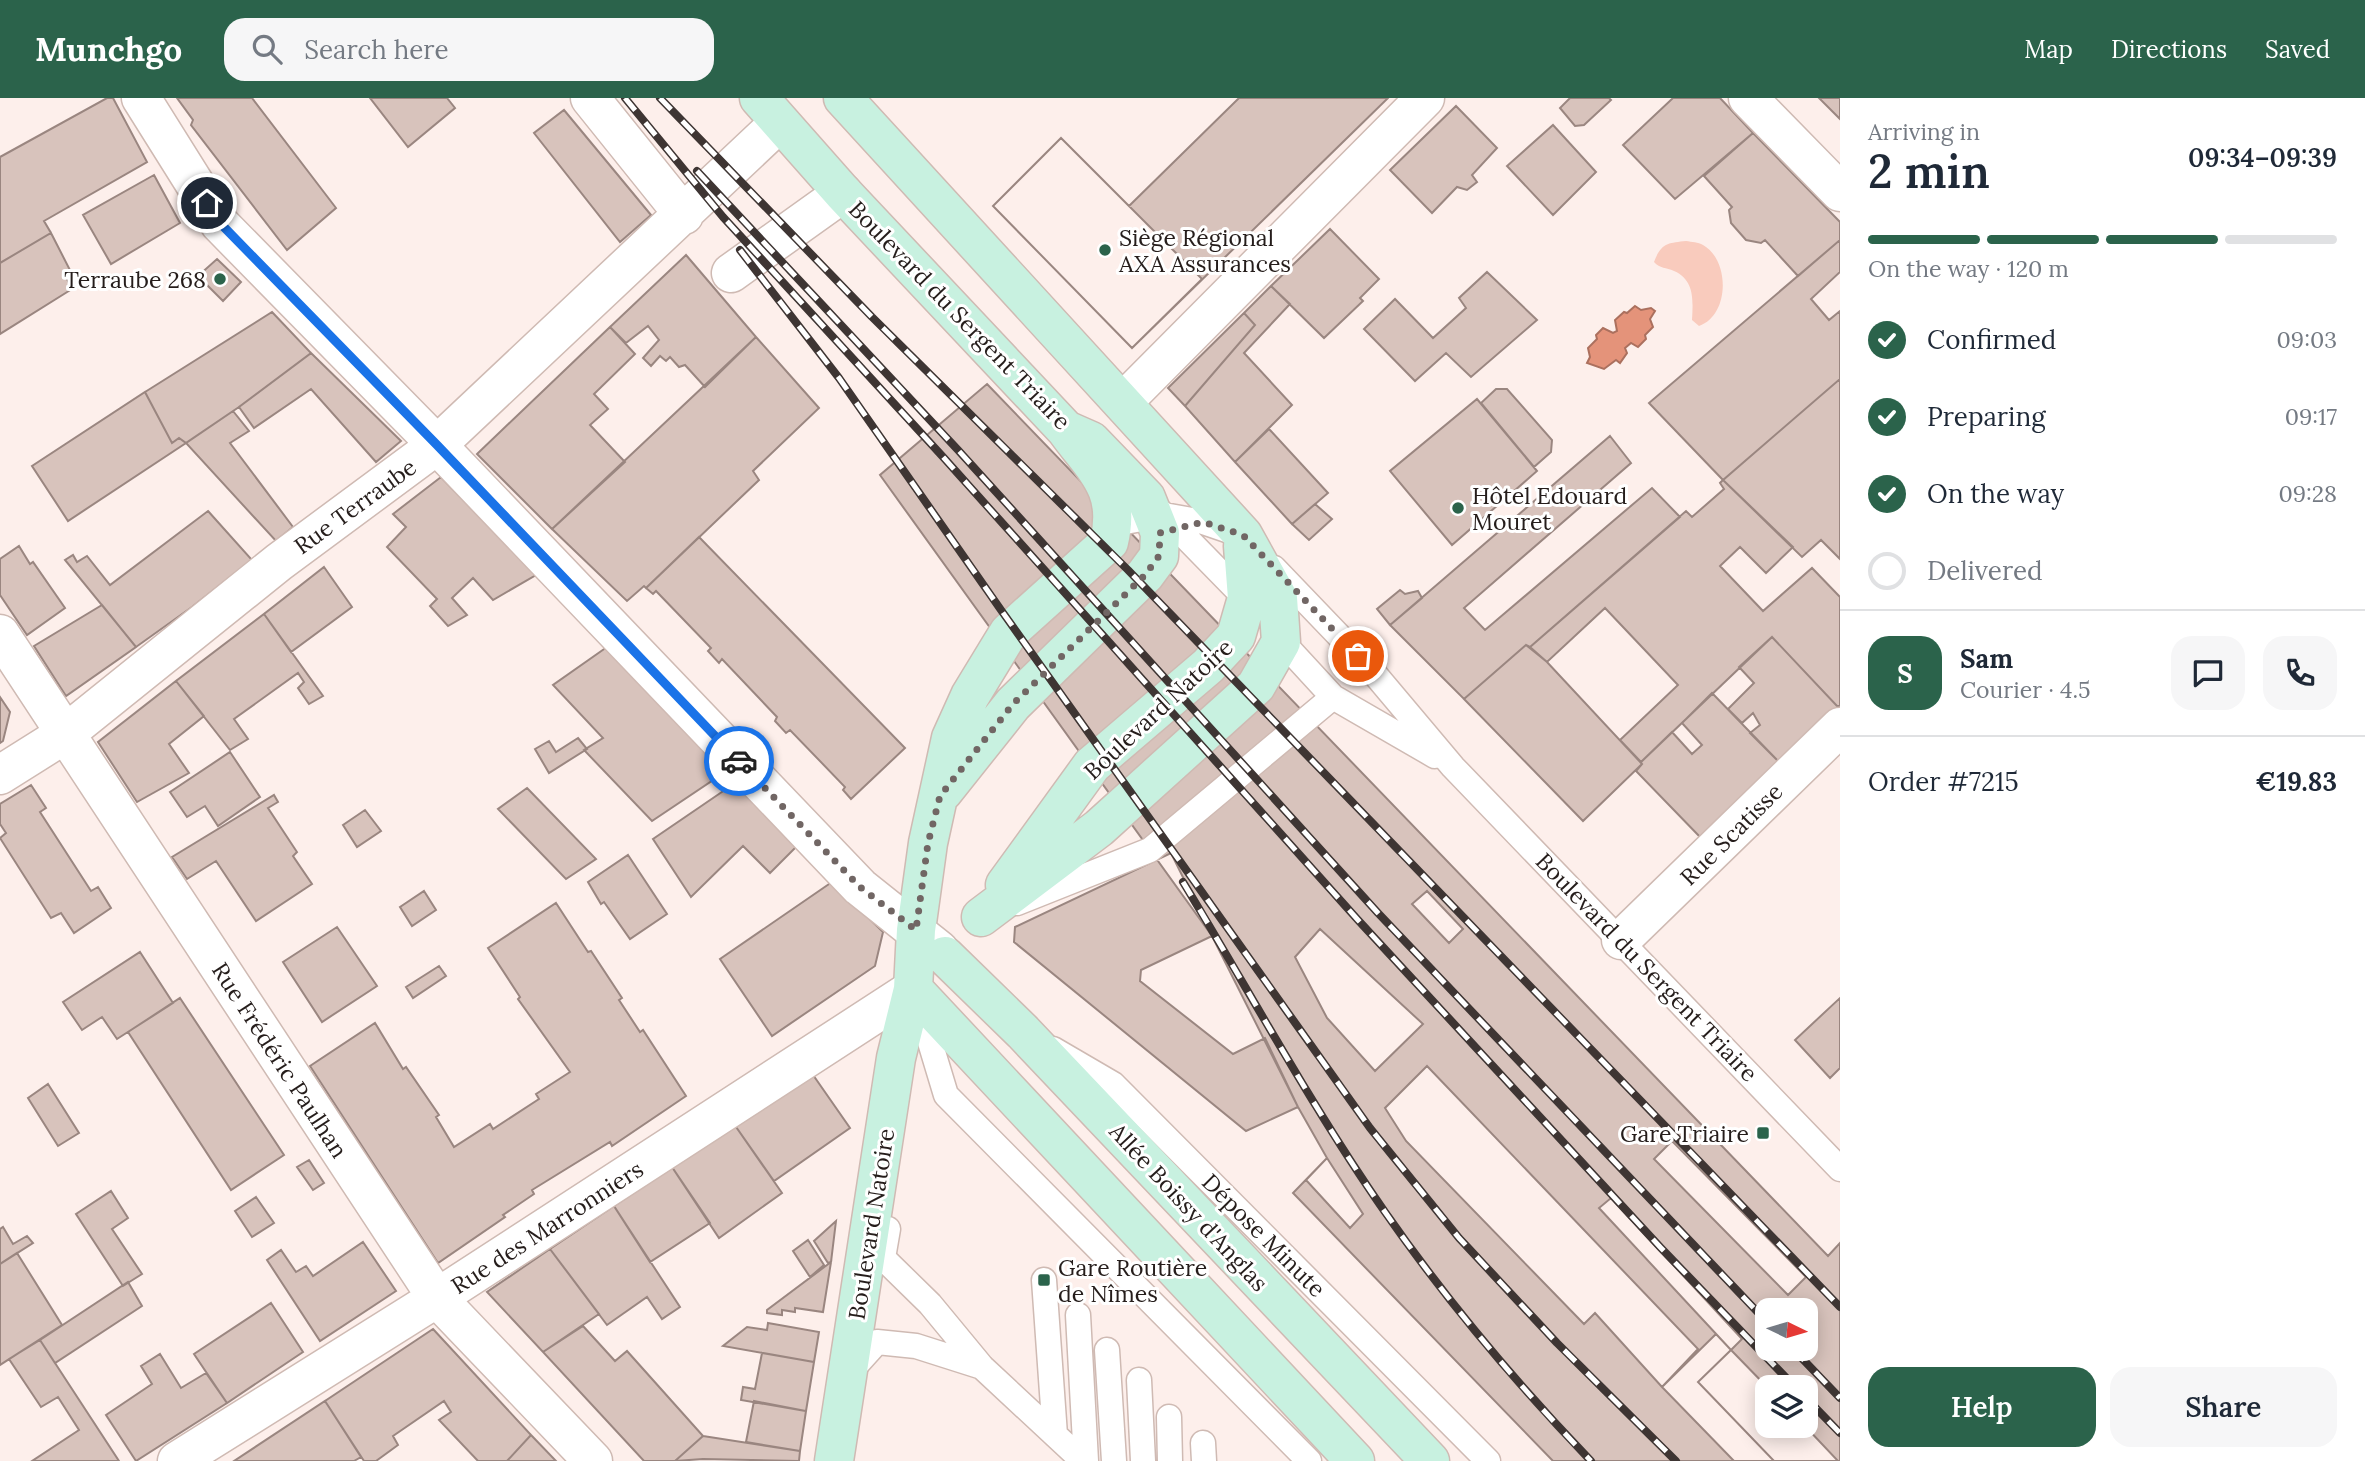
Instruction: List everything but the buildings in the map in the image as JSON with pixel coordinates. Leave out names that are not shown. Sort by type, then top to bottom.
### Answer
[{"type":"main road","name":"Boulevard du Sergent Triaire","points":[[843,98],[1243,535]]},
{"type":"main road","name":"Boulevard du Sergent Triaire","points":[[769,111],[1066,430],[1091,441],[1160,519]]},
{"type":"main road","points":[[940,796],[951,738],[970,696],[1004,639],[1109,542],[1114,512],[1108,486],[1066,430]]},
{"type":"main road","name":"Boulevard Natoire","points":[[834,1461],[897,1058],[914,989],[916,930],[928,843],[940,796],[1013,704],[1145,575],[1159,556],[1160,519]]},
{"type":"main road","points":[[1243,535],[1278,598],[1281,642]]},
{"type":"main road","name":"Boulevard Natoire","points":[[914,989],[981,917],[1092,765],[1208,666],[1236,636],[1247,598],[1243,535]]},
{"type":"main road","name":"Boulevard Natoire","points":[[981,917],[1099,828],[1256,686],[1281,642]]},
{"type":"main road","name":"Allée Boissy d'Anglas","points":[[946,956],[1023,1032],[1430,1461]]},
{"type":"main road","points":[[914,989],[1355,1461]]},
{"type":"street","points":[[141,98],[220,223],[437,445],[860,887],[946,956]]},
{"type":"street","points":[[590,98],[684,215]]},
{"type":"street","points":[[1123,402],[1425,98]]},
{"type":"street","points":[[1748,98],[1840,192]]},
{"type":"street","name":"Rue Terraube","points":[[0,775],[65,734],[279,562],[437,445],[684,215],[769,111]]},
{"type":"street","points":[[731,274],[843,193]]},
{"type":"street","name":"Rue Frédéric Paulhan","points":[[0,634],[437,1298],[593,1461]]},
{"type":"street","name":"Rue Scatisse","points":[[1621,940],[1840,727]]},
{"type":"street","name":"Rue des Marronniers","points":[[177,1461],[437,1298],[914,989]]},
{"type":"lane","points":[[1114,523],[1160,519],[1203,522],[1243,535]]},
{"type":"lane","name":"Boulevard du Sergent Triaire","points":[[1160,519],[1247,598],[1281,642],[1334,696],[1452,766]]},
{"type":"lane","name":"Boulevard du Sergent Triaire","points":[[1243,535],[1368,666],[1452,766],[1840,1168]]},
{"type":"lane","points":[[981,917],[1150,850],[1334,696]]},
{"type":"lane","points":[[914,989],[946,1095],[1309,1461]]},
{"type":"lane","name":"Boulevard Natoire","points":[[914,989],[912,1082],[883,1258],[930,1304],[982,1367]]},
{"type":"lane","name":"Dépose Minute","points":[[1023,1032],[1113,1084],[1488,1461]]},
{"type":"lane","points":[[1044,1280],[1055,1435]]},
{"type":"lane","points":[[1078,1315],[1085,1461]]},
{"type":"lane","points":[[848,1375],[877,1342],[916,1346],[982,1367],[1085,1461]]},
{"type":"lane","points":[[1107,1350],[1114,1461]]},
{"type":"lane","points":[[1139,1380],[1143,1461]]},
{"type":"lane","points":[[1169,1417],[1170,1461]]},
{"type":"shaded area","points":[[1686,241],[1701,244],[1712,252],[1722,274],[1723,287],[1716,311],[1709,320],[1699,326],[1692,320],[1691,292],[1686,280],[1654,262],[1659,251],[1666,245]]},
{"type":"shaded area","points":[[1635,306],[1641,310],[1651,308],[1655,311],[1650,319],[1653,327],[1645,335],[1646,339],[1638,347],[1631,343],[1625,348],[1627,353],[1620,363],[1616,360],[1604,369],[1587,363],[1590,357],[1588,348],[1597,339],[1596,335],[1603,328],[1613,333],[1617,331],[1615,320]]},
{"type":"railway","points":[[625,98],[723,217],[944,458],[1358,920],[1661,1248],[1783,1375]]},
{"type":"railway","points":[[660,98],[872,317],[1128,570],[1840,1307]]},
{"type":"railway","points":[[697,171],[958,450],[1378,913],[1755,1309]]},
{"type":"railway","points":[[740,250],[839,378],[1370,1128],[1459,1238],[1557,1343],[1676,1461]]},
{"type":"railway","points":[[1183,882],[1306,1090],[1385,1212],[1483,1341],[1591,1461]]},
{"type":"railway","points":[[1805,1362],[1840,1398]]},
{"type":"railway","points":[[1818,1410],[1840,1433]]},
{"type":"way so far","points":[[739,761],[860,887],[916,930],[928,843],[940,796],[1013,704],[1145,575],[1159,556],[1160,533],[1203,522],[1243,535],[1358,656]]},
{"type":"place","name":"Siège Régional AXA Assurances","points":[[1105,250]]},
{"type":"place","name":"Terraube 268","points":[[220,279]]},
{"type":"place","name":"Hôtel Edouard Mouret","points":[[1458,508]]},
{"type":"place","name":"Gare Triaire","points":[[1763,1133]]},
{"type":"place","name":"Gare Routière de Nîmes","points":[[1044,1280]]},
{"type":"route","points":[[207,203],[220,223],[739,761]]}]
